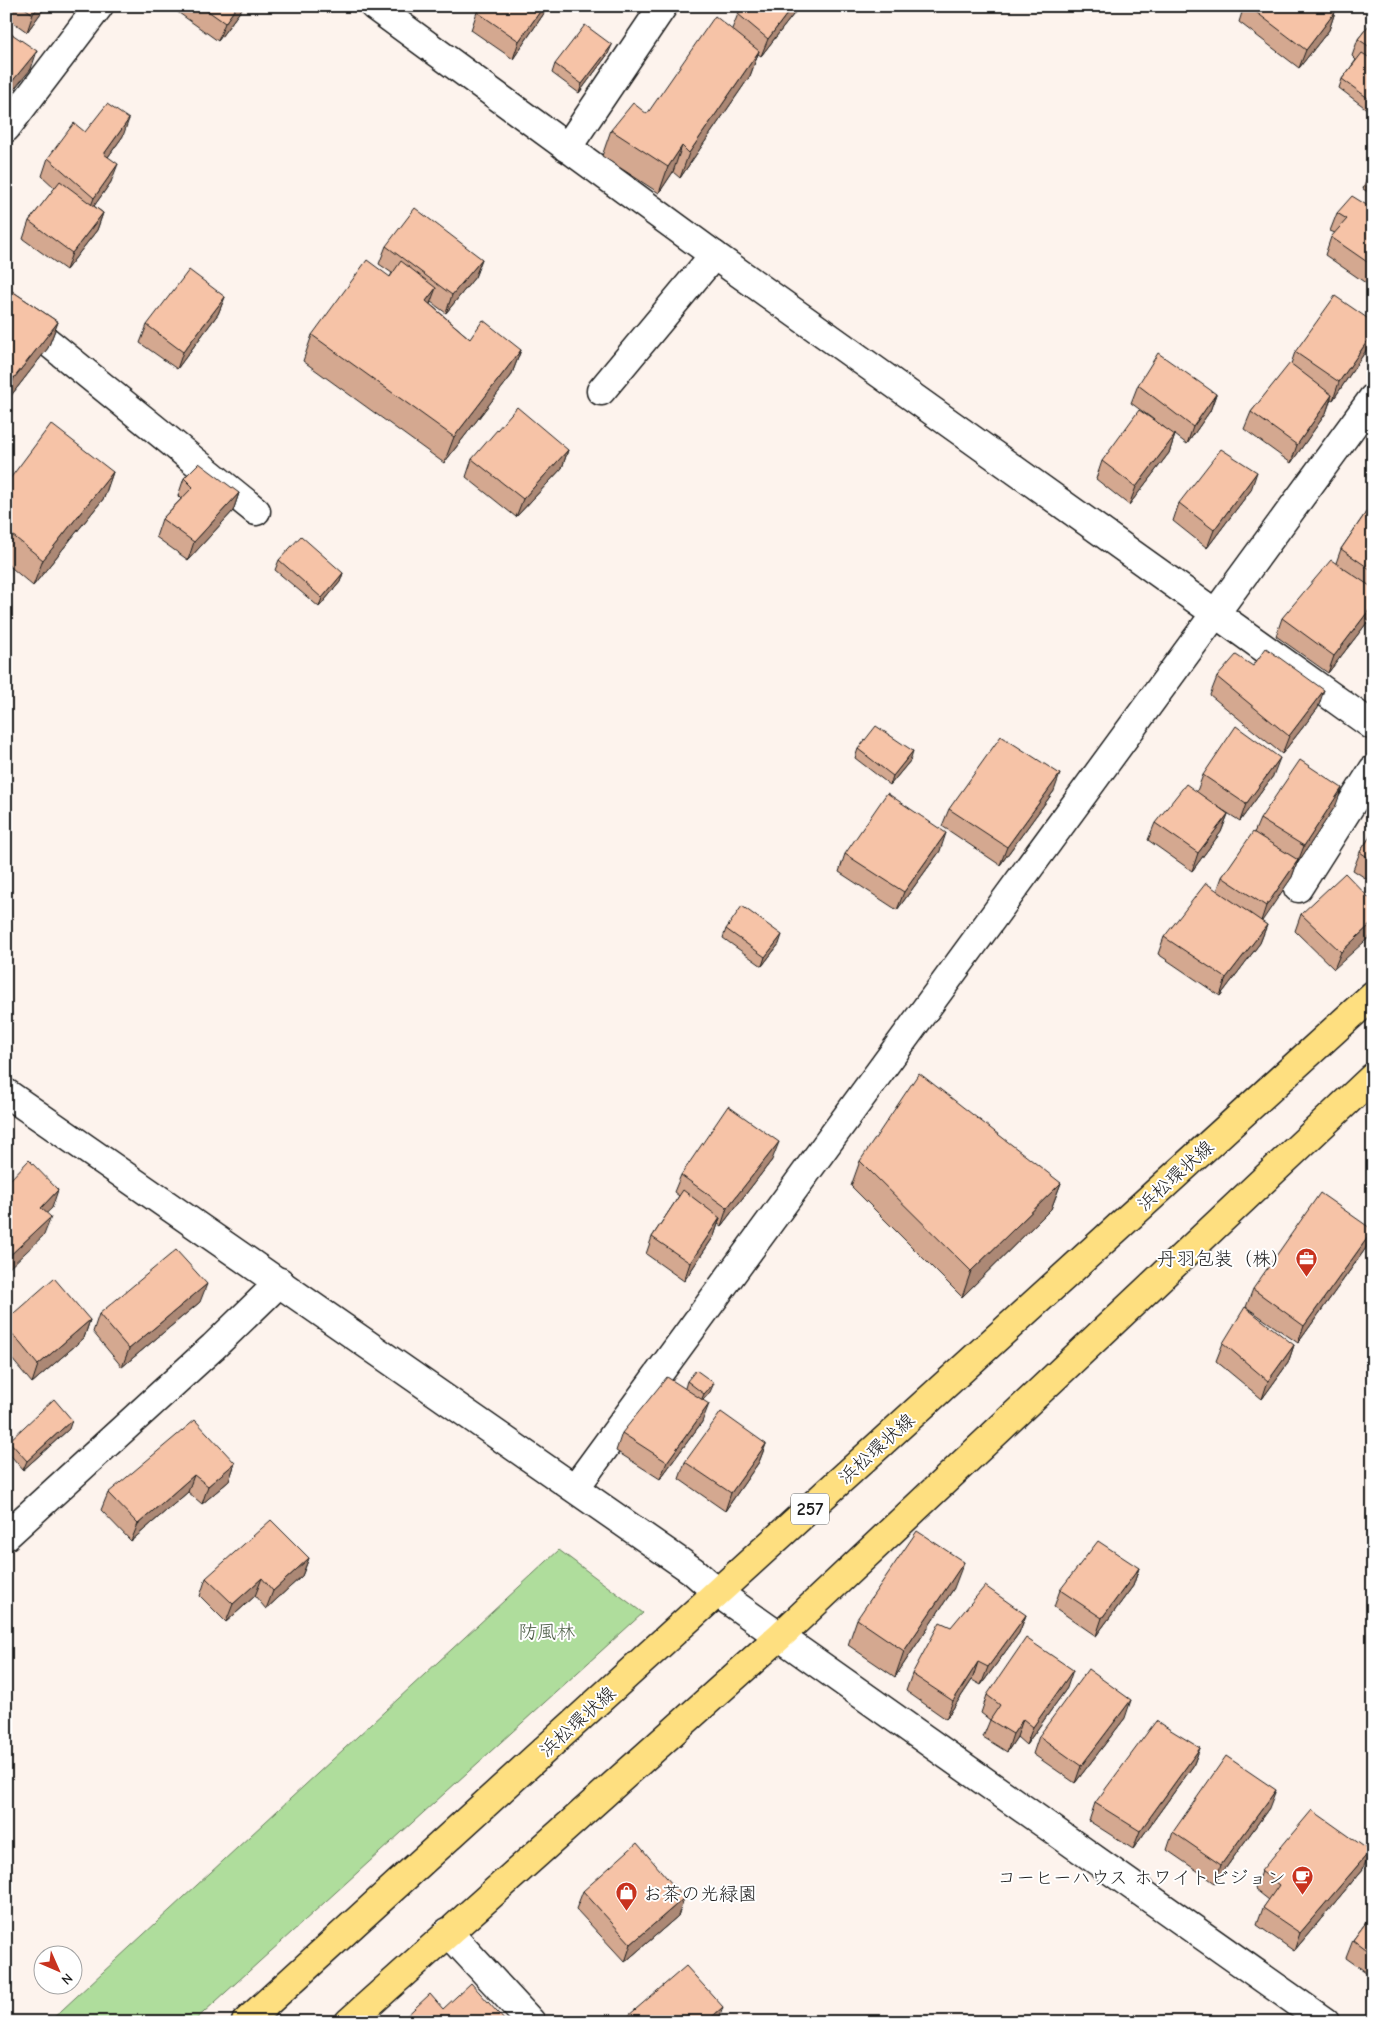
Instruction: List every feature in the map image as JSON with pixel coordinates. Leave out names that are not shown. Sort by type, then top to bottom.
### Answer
[{"type":"highway","name":"浜松環状線","points":[[246,2022],[1373,996]]},
{"type":"highway","points":[[349,2022],[780,1636],[1373,1077]]},
{"type":"street","points":[[6,128],[99,6]]},
{"type":"street","points":[[374,6],[714,255],[1373,726]]},
{"type":"street","points":[[567,148],[663,6]]},
{"type":"street","points":[[601,391],[714,255]]},
{"type":"street","points":[[6,308],[256,511]]},
{"type":"street","points":[[574,1488],[1373,398]]},
{"type":"street","points":[[1298,888],[1373,770]]},
{"type":"street","points":[[6,1093],[693,1571],[718,1593],[1325,2022]]},
{"type":"street","points":[[6,1536],[213,1347],[280,1282]]},
{"type":"street","points":[[448,1932],[531,2022]]},
{"type":"green space","name":"防風林","points":[[559,1550],[643,1613],[193,2022],[49,2022],[77,1996],[82,1996],[82,1991]]},
{"type":"building","points":[[22,6],[39,6],[33,14]]},
{"type":"building","points":[[201,6],[237,6],[225,23]]},
{"type":"building","points":[[481,6],[544,6],[519,41],[477,12]]},
{"type":"building","points":[[744,6],[793,6],[768,39],[738,14]]},
{"type":"building","points":[[1248,6],[1328,6],[1335,12],[1306,50]]},
{"type":"building","points":[[715,16],[759,51],[689,153],[682,146],[668,167],[611,130],[633,103],[647,114]]},
{"type":"building","points":[[1373,20],[1373,49],[1358,39]]},
{"type":"building","points":[[585,25],[612,45],[582,84],[555,64]]},
{"type":"building","points":[[6,30],[37,51],[6,89]]},
{"type":"building","points":[[1362,53],[1373,60],[1372,101],[1342,79]]},
{"type":"building","points":[[107,104],[129,119],[104,154],[118,164],[94,198],[48,158],[74,123],[85,132]]},
{"type":"building","points":[[60,181],[103,213],[72,253],[29,221]]},
{"type":"building","points":[[1352,196],[1373,209],[1373,266],[1331,237],[1347,219],[1337,213]]},
{"type":"building","points":[[415,208],[482,259],[452,295],[386,246]]},
{"type":"building","points":[[367,260],[390,277],[401,261],[436,288],[426,301],[470,339],[483,320],[521,350],[454,437],[312,335]]},
{"type":"building","points":[[189,270],[225,297],[183,352],[147,325]]},
{"type":"building","points":[[6,287],[58,322],[14,378],[6,372]]},
{"type":"building","points":[[1335,296],[1373,322],[1373,333],[1339,382],[1295,352]]},
{"type":"building","points":[[1158,353],[1216,394],[1193,427],[1138,385]]},
{"type":"building","points":[[1290,363],[1332,395],[1297,445],[1251,412]]},
{"type":"building","points":[[517,407],[568,450],[523,499],[472,459]]},
{"type":"building","points":[[1139,410],[1175,435],[1136,487],[1102,461]]},
{"type":"building","points":[[51,424],[113,472],[43,560],[6,530],[6,484]]},
{"type":"building","points":[[1221,449],[1257,472],[1214,530],[1179,503]]},
{"type":"building","points":[[199,463],[239,493],[194,542],[162,519],[193,487],[184,478]]},
{"type":"building","points":[[1373,502],[1373,571],[1341,549]]},
{"type":"building","points":[[301,536],[343,573],[322,598],[279,560]]},
{"type":"building","points":[[1331,560],[1373,588],[1373,605],[1334,656],[1282,618]]},
{"type":"building","points":[[1266,648],[1324,690],[1289,736],[1217,677],[1236,655],[1253,666]]},
{"type":"building","points":[[876,726],[913,751],[893,776],[858,749]]},
{"type":"building","points":[[1236,726],[1280,758],[1246,804],[1203,775]]},
{"type":"building","points":[[1001,736],[1060,774],[1007,847],[949,809]]},
{"type":"building","points":[[1300,760],[1342,788],[1304,846],[1260,819]]},
{"type":"building","points":[[1186,784],[1228,814],[1198,853],[1155,823]]},
{"type":"building","points":[[887,793],[946,833],[904,892],[845,854]]},
{"type":"building","points":[[1253,832],[1298,860],[1266,906],[1222,877]]},
{"type":"building","points":[[1373,832],[1373,861],[1360,852]]},
{"type":"building","points":[[1345,873],[1373,902],[1373,922],[1341,952],[1301,914]]},
{"type":"building","points":[[1206,883],[1267,925],[1226,978],[1164,937]]},
{"type":"building","points":[[742,906],[782,935],[765,957],[726,929]]},
{"type":"building","points":[[919,1073],[1061,1183],[971,1271],[860,1161]]},
{"type":"building","points":[[728,1106],[779,1142],[727,1208],[681,1175]]},
{"type":"building","points":[[29,1160],[58,1190],[41,1208],[51,1217],[6,1259],[6,1179],[9,1181]]},
{"type":"building","points":[[683,1190],[720,1218],[690,1263],[652,1237]]},
{"type":"building","name":"丹羽包装（株）","points":[[1320,1193],[1373,1230],[1304,1326],[1253,1289]]},
{"type":"building","points":[[176,1250],[207,1284],[129,1349],[99,1314]]},
{"type":"building","points":[[54,1278],[90,1320],[38,1365],[6,1326],[6,1320]]},
{"type":"building","points":[[1245,1307],[1294,1345],[1268,1381],[1223,1343]]},
{"type":"building","points":[[696,1370],[714,1383],[704,1394],[687,1381]]},
{"type":"building","points":[[667,1377],[709,1404],[667,1462],[622,1433]]},
{"type":"building","points":[[54,1399],[72,1420],[27,1461],[9,1441]]},
{"type":"building","points":[[721,1412],[766,1444],[731,1493],[685,1462]]},
{"type":"building","points":[[195,1420],[235,1463],[208,1486],[194,1475],[138,1524],[108,1493]]},
{"type":"building","points":[[271,1520],[309,1558],[273,1591],[262,1578],[233,1604],[206,1578]]},
{"type":"building","points":[[917,1531],[964,1562],[904,1651],[857,1619]]},
{"type":"building","points":[[1098,1541],[1139,1568],[1102,1618],[1060,1590]]},
{"type":"building","points":[[985,1586],[1026,1615],[988,1667],[978,1662],[953,1701],[912,1674],[940,1622],[951,1627]]},
{"type":"building","points":[[1026,1638],[1073,1670],[1033,1727],[1023,1719],[1013,1734],[990,1720],[1000,1705],[987,1695]]},
{"type":"building","points":[[1088,1669],[1131,1700],[1081,1766],[1039,1736]]},
{"type":"building","points":[[1156,1721],[1200,1748],[1140,1831],[1095,1803]]},
{"type":"building","points":[[1226,1756],[1276,1790],[1221,1865],[1173,1832]]},
{"type":"building","name":"コーヒーハウス ホワイトビジョン","points":[[1312,1810],[1370,1851],[1300,1933],[1263,1908],[1279,1885],[1261,1871]]},
{"type":"building","name":"お茶の光緑園","points":[[637,1843],[684,1898],[631,1944],[583,1891]]},
{"type":"building","points":[[1373,1913],[1373,1955],[1353,1940]]},
{"type":"building","points":[[686,1966],[723,2007],[706,2022],[621,2022]]},
{"type":"building","points":[[471,1983],[506,2022],[400,2022],[430,1994],[443,2009]]},
{"type":"place","name":"丹羽包装（株）","points":[[1306,1277]]},
{"type":"place","name":"コーヒーハウス ホワイトビジョン","points":[[1302,1896]]},
{"type":"place","name":"お茶の光緑園","points":[[627,1912]]}]
